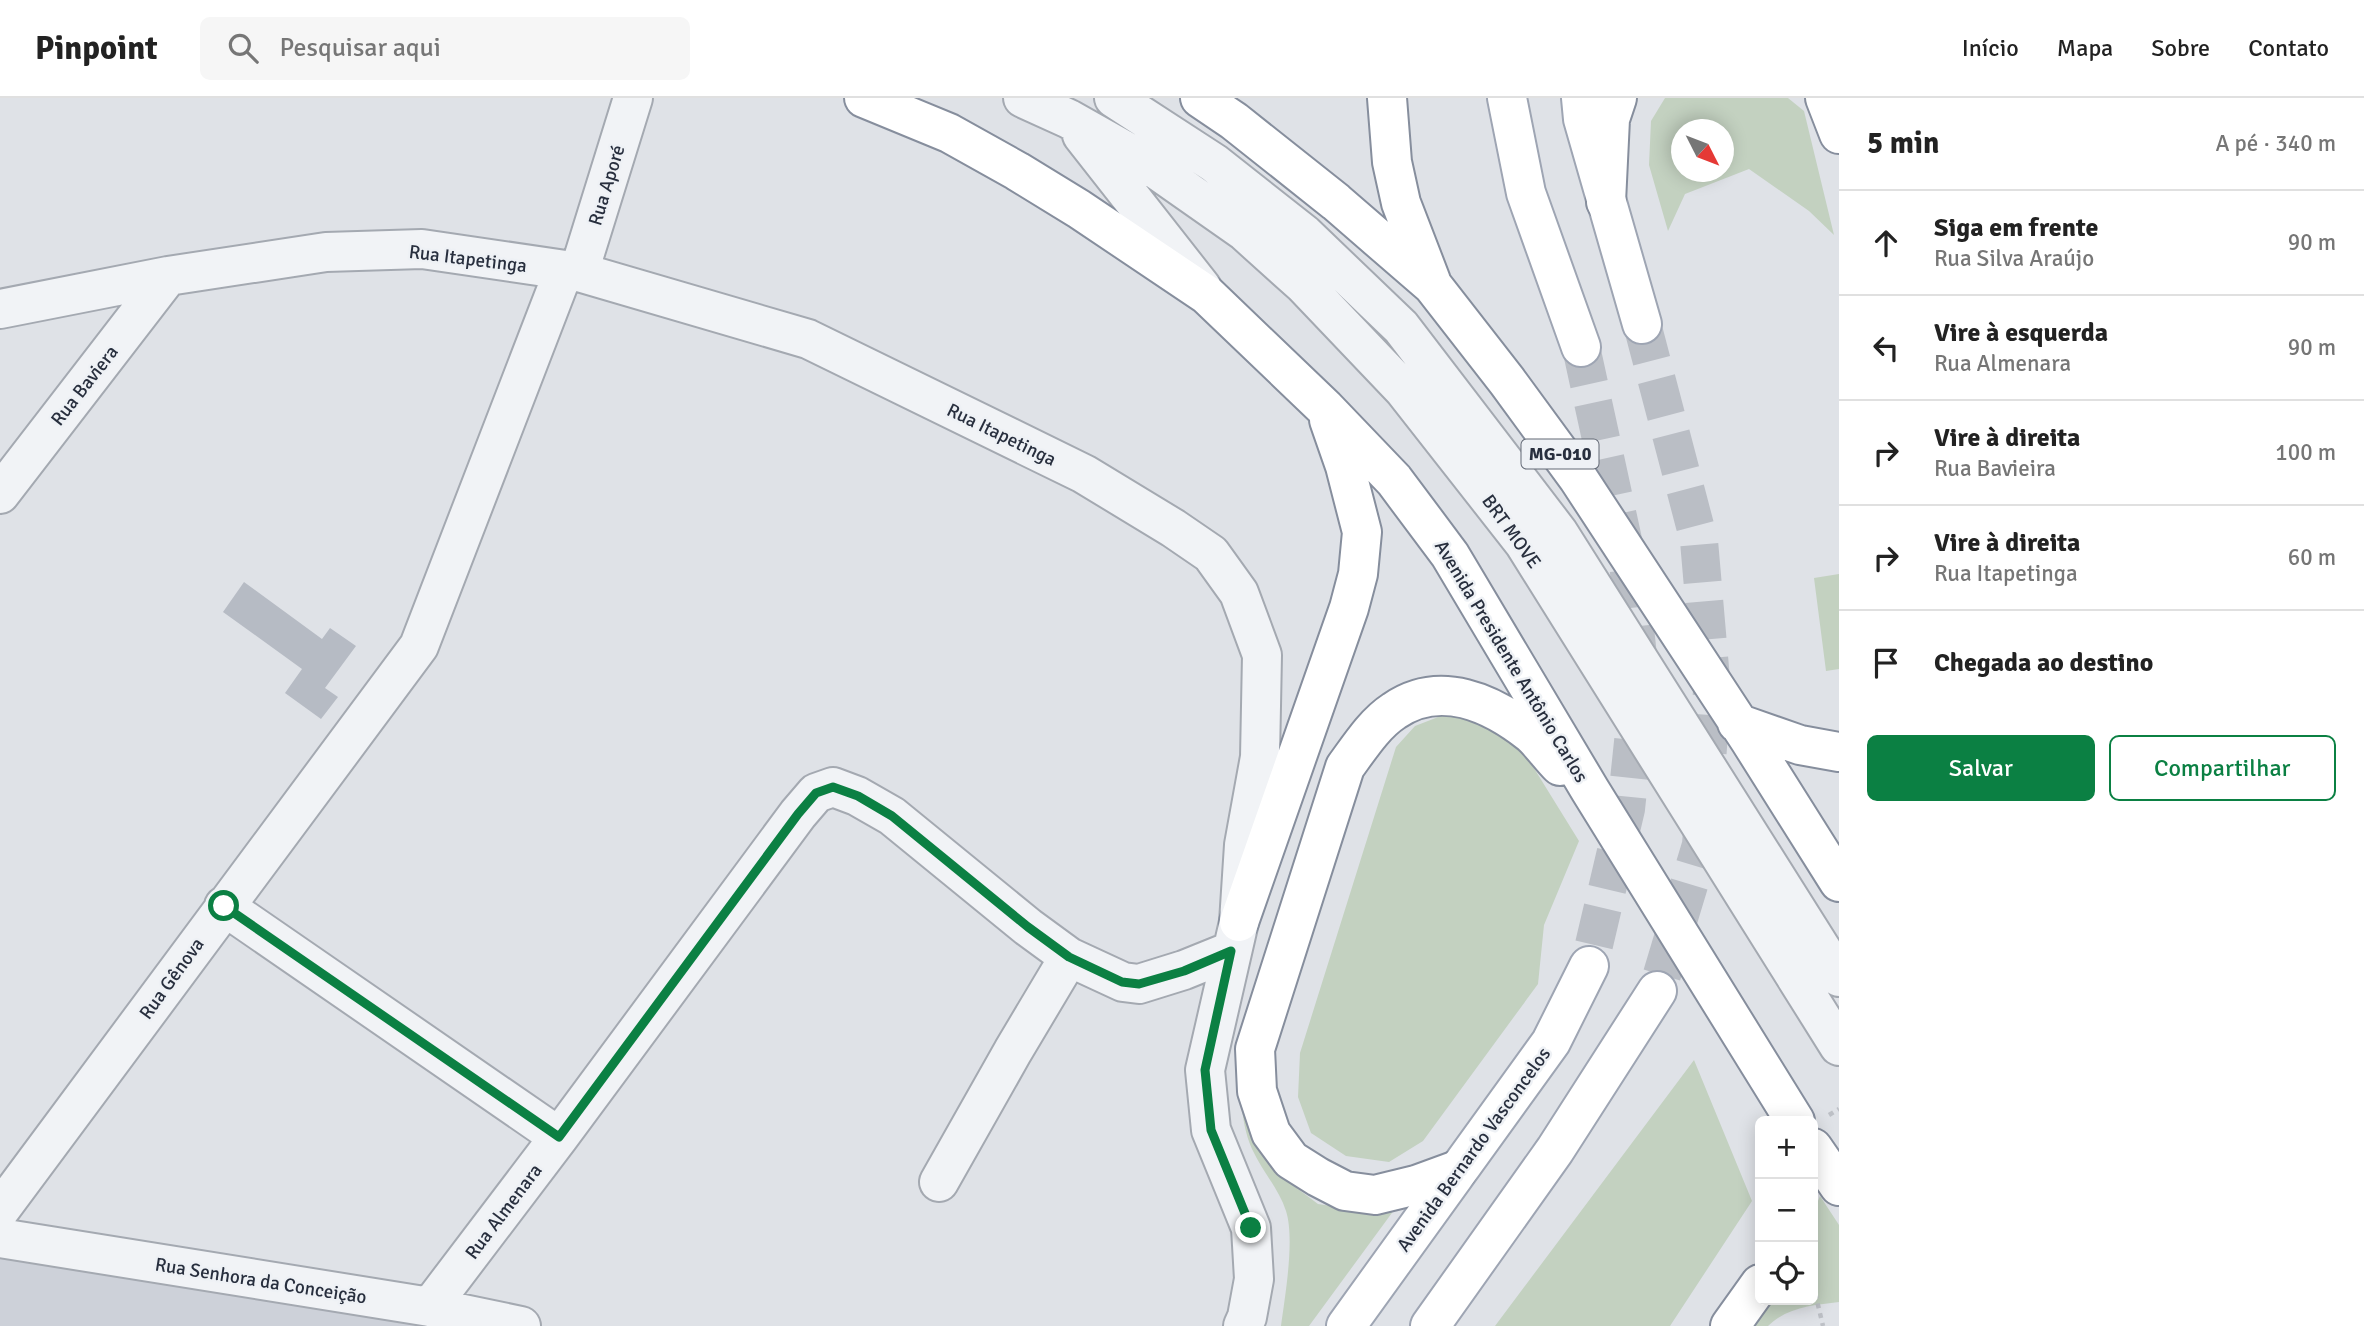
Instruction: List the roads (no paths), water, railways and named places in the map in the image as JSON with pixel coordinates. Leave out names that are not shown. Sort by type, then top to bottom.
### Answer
[{"type":"main road","name":"Avenida Presidente Antônio Carlos","points":[[864,98],[949,133],[1005,164],[1079,209],[1208,295],[1325,408],[1394,480],[1450,555],[1779,1106]]},
{"type":"main road","name":"MG-010","points":[[1200,98],[1234,121],[1336,202],[1433,286],[1578,478],[1839,882]]},
{"type":"main road","points":[[1387,98],[1392,162],[1401,203],[1433,286]]},
{"type":"main road","points":[[1507,98],[1526,193],[1581,347]]},
{"type":"main road","points":[[1581,98],[1583,119],[1642,324]]},
{"type":"main road","points":[[1606,202],[1610,119],[1617,98]]},
{"type":"main road","points":[[1825,98],[1839,134]]},
{"type":"main road","points":[[1235,936],[1349,608],[1358,574],[1362,532],[1345,466],[1325,408]]},
{"type":"main road","points":[[1457,1170],[1416,1185],[1375,1195],[1345,1191],[1291,1160],[1271,1133],[1256,1091],[1255,1049],[1345,767],[1368,736],[1394,711],[1422,697],[1445,694],[1487,706],[1531,734],[1562,769],[1590,790]]},
{"type":"main road","points":[[1737,723],[1800,745],[1839,752]]},
{"type":"main road","name":"Avenida Bernardo Vasconcelos","points":[[1346,1326],[1551,1042],[1589,966]]},
{"type":"main road","points":[[1430,1326],[1555,1150],[1657,991]]},
{"type":"main road","points":[[1818,1154],[1839,1186]]},
{"type":"main road","points":[[1730,1326],[1755,1291]]},
{"type":"street","name":"Rua Aporé","points":[[419,646],[572,271],[633,98]]},
{"type":"street","name":"BRT MOVE","points":[[1023,98],[1069,119],[1147,163],[1244,231],[1304,285],[1404,390],[1524,543],[1839,1046]]},
{"type":"street","name":"BRT MOVE","points":[[1114,98],[1214,163],[1304,234],[1401,327],[1559,531],[1839,977]]},
{"type":"street","name":"BRT MOVE","points":[[1069,119],[1208,295]]},
{"type":"street","name":"Rua Itapetinga","points":[[0,309],[168,276],[326,252],[422,248],[572,271],[808,339],[1084,474],[1173,528],[1210,554],[1239,593],[1262,655],[1260,757],[1244,845],[1235,936],[1205,1070],[1211,1130],[1251,1228],[1254,1279],[1243,1326]]},
{"type":"street","name":"Rua Baviera","points":[[0,494],[168,276]]},
{"type":"street","name":"Rua Gênova","points":[[0,1210],[419,646]]},
{"type":"street","name":"Rua Almenara","points":[[430,1307],[816,793],[833,787],[858,796],[892,816],[1069,957]]},
{"type":"street","points":[[224,906],[559,1137]]},
{"type":"street","points":[[939,1182],[1069,957],[1122,982],[1139,984],[1184,971],[1235,936]]},
{"type":"street","name":"Rua Senhora da Conceição","points":[[0,1238],[430,1307],[521,1326]]},
{"type":"tunnel","points":[[1642,324],[1699,541],[1712,691],[1701,845],[1657,991]]},
{"type":"tunnel","points":[[1581,347],[1628,563],[1640,675],[1626,809],[1589,966]]}]
